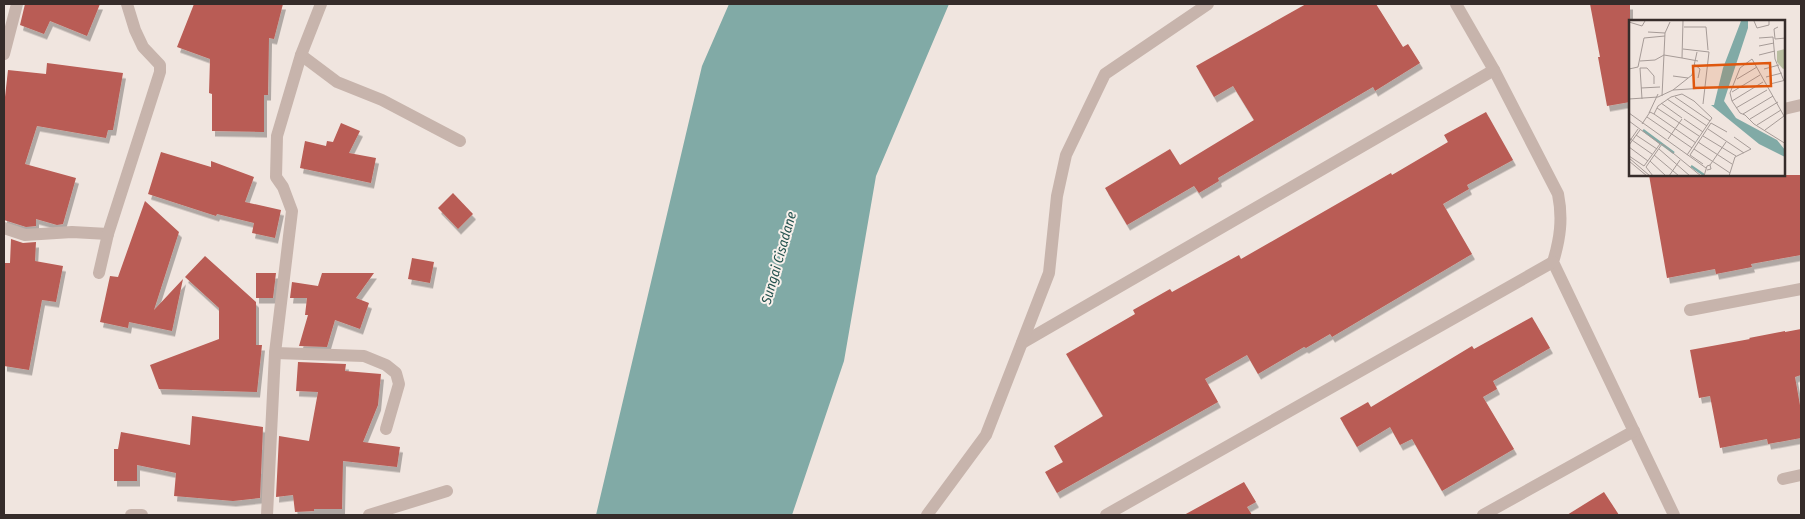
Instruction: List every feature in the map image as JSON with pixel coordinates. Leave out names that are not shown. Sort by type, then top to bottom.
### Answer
[{"type":"street","points":[[4,54],[17,4]]},
{"type":"street","points":[[99,273],[108,234],[160,72],[160,64],[144,47],[127,4]]},
{"type":"street","points":[[266,515],[275,353],[292,211],[283,187],[276,177],[277,136],[301,55],[321,4]]},
{"type":"street","points":[[927,515],[986,435],[1049,273],[1057,196],[1066,155],[1105,74],[1208,4]]},
{"type":"street","points":[[1106,515],[1553,262],[1560,240],[1562,213],[1558,194],[1494,70],[1456,4]]},
{"type":"street","points":[[301,55],[337,82],[382,100],[460,141]]},
{"type":"street","points":[[1022,343],[1494,70]]},
{"type":"street","points":[[1785,109],[1801,105]]},
{"type":"street","points":[[4,228],[25,235],[72,232],[108,234]]},
{"type":"street","points":[[1553,262],[1674,515]]},
{"type":"street","points":[[1690,310],[1801,289]]},
{"type":"street","points":[[275,353],[364,356],[386,365],[396,373],[399,384],[386,429]]},
{"type":"street","points":[[1483,515],[1634,431]]},
{"type":"street","points":[[1783,479],[1801,475]]},
{"type":"street","points":[[369,515],[447,491]]},
{"type":"street","points":[[131,515],[142,515]]},
{"type":"water","name":"Sungai Cisadane","points":[[729,4],[949,4],[876,176],[844,361],[792,515],[596,515],[702,66]]},
{"type":"building","points":[[25,4],[100,4],[87,36],[50,21],[44,34],[20,25]]},
{"type":"building","points":[[194,4],[283,4],[274,39],[269,38],[268,95],[264,95],[264,132],[212,131],[212,94],[209,93],[210,59],[177,47]]},
{"type":"building","points":[[1306,4],[1376,4],[1403,47],[1408,44],[1420,63],[1375,91],[1373,87],[1218,178],[1219,181],[1199,193],[1194,186],[1127,225],[1105,188],[1170,149],[1180,165],[1254,120],[1233,86],[1214,97],[1196,66]]},
{"type":"building","points":[[1590,4],[1630,4],[1629,102],[1607,106],[1598,57],[1600,57]]},
{"type":"building","points":[[47,63],[123,73],[113,130],[108,130],[106,138],[37,126],[25,164],[76,178],[63,224],[57,225],[36,219],[36,226],[26,227],[4,220],[4,97],[8,70],[46,74]]},
{"type":"building","points":[[1486,112],[1513,160],[1467,185],[1469,189],[1443,204],[1472,254],[1332,337],[1330,334],[1306,348],[1304,347],[1258,374],[1247,355],[1205,379],[1218,402],[1057,493],[1045,472],[1063,462],[1054,446],[1103,416],[1066,354],[1135,314],[1133,310],[1170,289],[1172,292],[1239,255],[1241,259],[1391,173],[1392,175],[1448,142],[1444,135]]},
{"type":"building","points":[[341,123],[360,131],[349,153],[376,158],[371,183],[300,168],[305,141],[326,146],[327,141],[333,142]]},
{"type":"building","points":[[161,152],[211,167],[211,161],[254,177],[245,202],[281,210],[275,238],[252,233],[254,223],[217,214],[216,216],[148,194]]},
{"type":"building","points":[[1801,175],[1801,255],[1751,264],[1752,267],[1716,274],[1715,269],[1667,278],[1649,176]]},
{"type":"building","points":[[453,193],[473,214],[458,229],[438,208]]},
{"type":"building","points":[[145,201],[179,232],[154,310],[183,279],[172,331],[129,322],[128,328],[100,322],[110,276],[118,277]]},
{"type":"building","points":[[11,239],[23,243],[36,242],[35,261],[63,266],[56,302],[42,300],[29,370],[4,366],[4,263],[10,263]]},
{"type":"building","points":[[205,256],[256,302],[256,345],[262,345],[257,392],[159,389],[150,365],[219,339],[219,308],[185,277]]},
{"type":"building","points":[[412,258],[434,262],[430,283],[408,279]]},
{"type":"building","points":[[256,273],[276,273],[273,298],[256,298]]},
{"type":"building","points":[[322,273],[374,273],[356,298],[369,303],[360,329],[335,320],[327,347],[299,346],[308,315],[305,315],[307,298],[290,298],[292,282],[318,286]]},
{"type":"building","points":[[1532,317],[1550,348],[1493,381],[1497,389],[1483,397],[1514,449],[1442,491],[1412,439],[1400,445],[1390,427],[1357,447],[1340,418],[1368,402],[1371,407],[1472,346],[1474,349]]},
{"type":"building","points":[[1801,329],[1801,375],[1795,377],[1801,411],[1801,438],[1768,444],[1767,439],[1720,448],[1710,396],[1699,398],[1690,350]]},
{"type":"building","points":[[298,362],[346,364],[345,371],[381,374],[378,405],[363,442],[400,447],[397,467],[343,461],[342,509],[314,509],[314,511],[295,512],[293,495],[276,497],[279,436],[309,441],[318,392],[296,391]]},
{"type":"building","points":[[192,416],[263,427],[260,498],[233,501],[174,496],[176,473],[137,465],[137,481],[114,481],[114,449],[118,449],[121,432],[190,445]]},
{"type":"building","points":[[1244,482],[1256,502],[1247,507],[1252,515],[1184,515]]},
{"type":"building","points":[[1604,492],[1619,515],[1567,515]]}]
